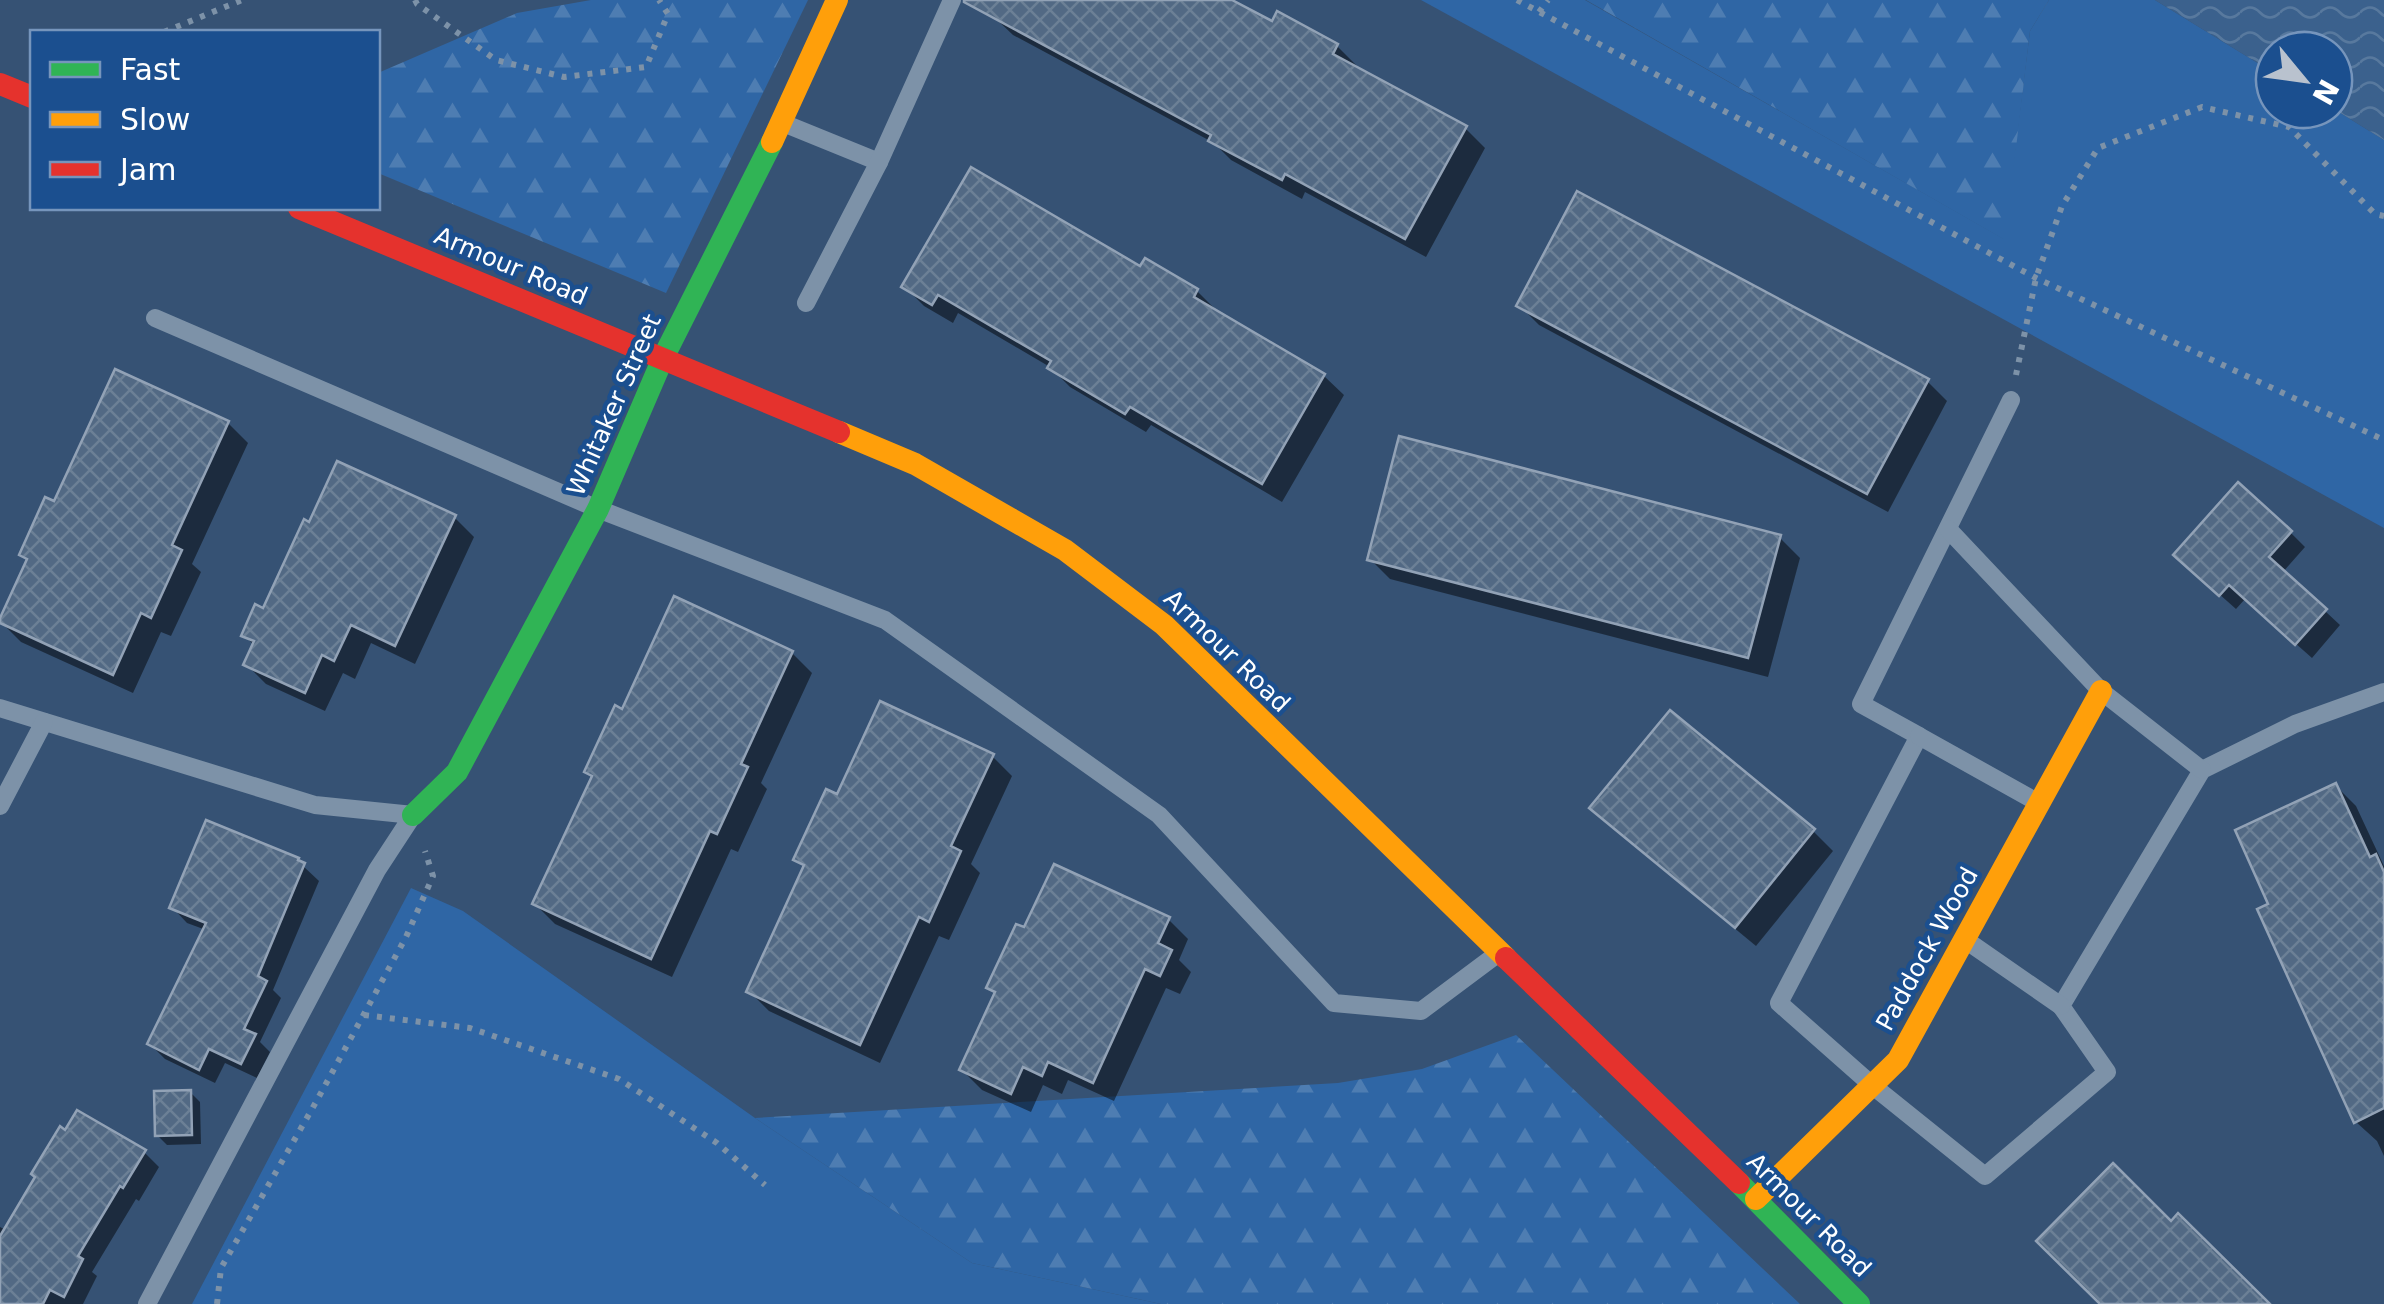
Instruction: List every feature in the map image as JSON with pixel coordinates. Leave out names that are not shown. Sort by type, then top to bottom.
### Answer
[{"type":"main road","name":"Whitaker Street","points":[[413,815],[457,772],[598,509],[662,358],[782,122],[837,0]]},
{"type":"main road","points":[[0,84],[30,96]]},
{"type":"main road","name":"Armour Road","points":[[303,210],[914,464],[1066,550],[1164,624],[1756,1199],[1858,1304]]},
{"type":"main road","name":"Paddock Wood","points":[[1756,1199],[1898,1060],[2101,691]]},
{"type":"lane","points":[[806,302],[879,162],[952,0]]},
{"type":"lane","points":[[782,122],[879,162]]},
{"type":"lane","points":[[155,318],[598,509],[885,620],[1159,815],[1334,1003],[1421,1011],[1501,951]]},
{"type":"lane","points":[[2011,400],[1861,704],[2038,802]]},
{"type":"lane","points":[[1948,528],[2101,691],[2202,770]]},
{"type":"lane","points":[[2061,1006],[2202,770],[2294,724],[2384,692]]},
{"type":"lane","points":[[0,708],[314,805],[413,815],[377,870],[147,1304]]},
{"type":"lane","points":[[0,806],[44,722]]},
{"type":"lane","points":[[1918,736],[1779,1003],[1873,1086],[1985,1176],[2108,1072],[2061,1006],[1963,939]]},
{"type":"path","points":[[169,30],[242,0]]},
{"type":"path","points":[[415,0],[496,60],[564,77],[646,67],[668,14],[659,0]]},
{"type":"path","points":[[1516,0],[2036,278],[2384,440]]},
{"type":"path","points":[[1539,12],[1548,0]]},
{"type":"path","points":[[2011,400],[2036,278],[2062,206],[2098,148],[2202,107],[2289,127],[2375,214],[2384,216]]},
{"type":"path","points":[[216,1303],[220,1268],[364,1015],[433,876],[413,815]]},
{"type":"path","points":[[364,1015],[470,1028],[619,1079],[717,1142],[766,1185]]},
{"type":"green space","points":[[591,0],[808,0],[666,293],[380,174],[380,72],[517,13]]},
{"type":"green space","points":[[1421,0],[1585,0],[2004,239],[2030,31],[2049,0],[2155,0],[2254,61],[2254,130],[2354,130],[2354,121],[2384,140],[2384,528]]},
{"type":"green space","points":[[1586,0],[2049,0],[2030,31],[2005,240]]},
{"type":"green space","points":[[411,888],[463,911],[755,1118],[972,1263],[1161,1304],[192,1304]]},
{"type":"green space","points":[[1516,1035],[1800,1304],[1161,1304],[972,1263],[755,1118],[1338,1083],[1422,1069]]},
{"type":"water","points":[[2155,0],[2384,0],[2384,140],[2354,121],[2354,30],[2254,30],[2254,61]]},
{"type":"building","points":[[964,0],[1232,0],[1272,21],[1277,11],[1338,44],[1333,54],[1467,126],[1405,239],[1285,174],[1282,180],[1208,141],[1211,135]]},
{"type":"building","points":[[971,167],[1140,266],[1145,258],[1198,289],[1194,297],[1325,374],[1262,484],[1130,407],[1125,414],[1047,368],[1051,361],[938,295],[932,305],[901,287]]},
{"type":"building","points":[[1577,191],[1929,379],[1867,494],[1516,306]]},
{"type":"building","points":[[115,369],[229,421],[172,545],[182,550],[151,618],[141,613],[113,675],[0,623],[0,618],[27,559],[19,555],[45,497],[54,501]]},
{"type":"building","points":[[1399,436],[1781,535],[1748,658],[1367,560]]},
{"type":"building","points":[[337,461],[456,515],[395,646],[351,625],[334,661],[322,655],[305,693],[243,665],[254,641],[241,636],[255,604],[263,608],[304,519],[309,522]]},
{"type":"building","points":[[2238,482],[2292,531],[2269,557],[2327,609],[2295,645],[2229,585],[2219,596],[2173,555]]},
{"type":"building","points":[[674,596],[793,651],[741,764],[748,767],[717,834],[710,831],[651,959],[532,904],[592,776],[584,772],[615,705],[622,709]]},
{"type":"building","points":[[880,701],[994,754],[951,846],[961,851],[929,922],[919,917],[860,1045],[746,992],[804,865],[793,860],[826,789],[837,794]]},
{"type":"building","points":[[1670,710],[1815,829],[1735,928],[1589,808]]},
{"type":"building","points":[[2336,783],[2370,857],[2376,854],[2384,872],[2384,1108],[2354,1123],[2257,909],[2268,904],[2235,830]]},
{"type":"building","points":[[206,820],[305,863],[258,976],[267,981],[244,1029],[256,1034],[241,1064],[209,1049],[199,1070],[147,1044],[206,923],[169,908]]},
{"type":"building","points":[[1054,864],[1170,917],[1158,943],[1172,950],[1160,976],[1145,969],[1093,1083],[1048,1062],[1042,1076],[1023,1067],[1011,1094],[959,1070],[995,992],[986,988],[1016,924],[1024,927]]},
{"type":"building","points":[[191,1090],[192,1135],[155,1136],[154,1091]]},
{"type":"building","points":[[77,1110],[146,1150],[78,1256],[83,1259],[64,1297],[50,1290],[43,1304],[0,1304],[0,1236],[60,1126],[65,1130]]},
{"type":"building","points":[[2113,1163],[2171,1221],[2178,1213],[2270,1304],[2100,1304],[2036,1241]]},
{"type":"traffic: fast","points":[[413,815],[457,772],[598,509],[663,358],[772,142]]},
{"type":"traffic: fast","points":[[1739,1183],[1859,1304]]},
{"type":"traffic: slow","points":[[772,142],[837,0]]},
{"type":"traffic: slow","points":[[839,432],[915,464],[1065,550],[1164,625],[1506,958]]},
{"type":"traffic: slow","points":[[1756,1199],[1898,1060],[2101,691]]},
{"type":"traffic: jam","points":[[0,84],[30,96]]},
{"type":"traffic: jam","points":[[304,210],[839,432]]},
{"type":"traffic: jam","points":[[1506,958],[1739,1183]]}]
